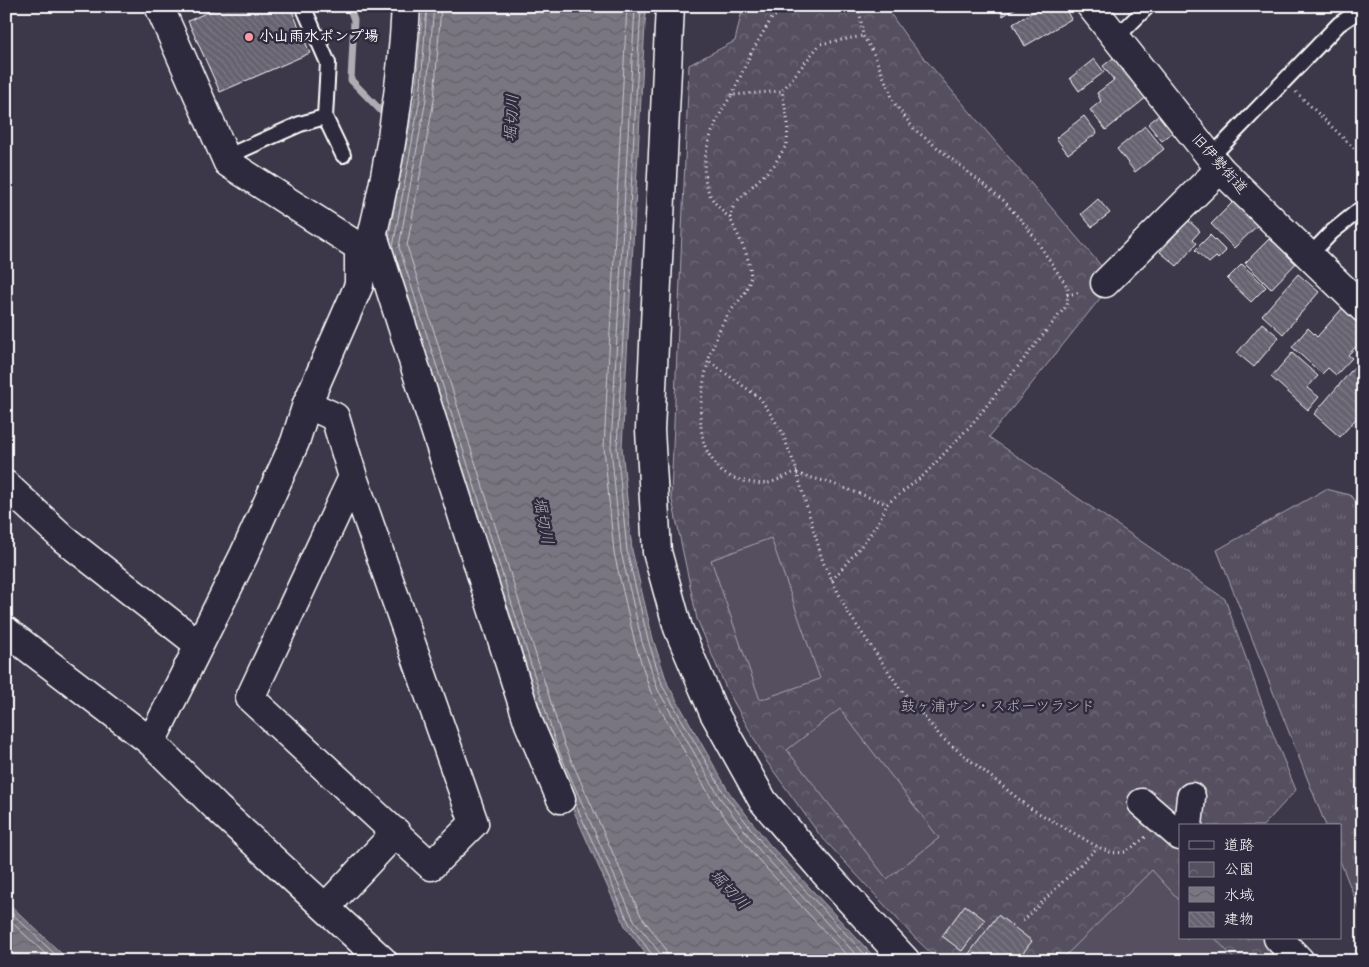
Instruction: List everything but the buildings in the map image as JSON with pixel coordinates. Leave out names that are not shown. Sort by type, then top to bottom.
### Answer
[{"type":"street","points":[[159,6],[228,163],[366,241],[529,724],[561,799]]},
{"type":"street","points":[[151,742],[248,546],[295,442],[307,404],[359,284],[366,241],[385,180],[399,85],[406,6]]},
{"type":"street","points":[[670,6],[650,430],[657,552],[678,628],[714,713],[763,801],[906,961]]},
{"type":"street","name":"旧伊勢街道","points":[[1091,6],[1115,39],[1215,163],[1363,308]]},
{"type":"street","points":[[1105,283],[1215,163]]},
{"type":"street","points":[[307,404],[335,417],[353,477],[474,823],[431,866],[250,698],[353,477]]},
{"type":"street","points":[[6,484],[64,539],[198,644]]},
{"type":"street","points":[[6,631],[151,742],[217,808],[383,961]]},
{"type":"street","points":[[1180,824],[1191,796]]},
{"type":"street","points":[[1142,803],[1178,828]]},
{"type":"street","points":[[326,907],[396,832]]},
{"type":"street","points":[[1280,940],[1300,961]]},
{"type":"lane","points":[[303,6],[328,63],[325,117],[343,155]]},
{"type":"lane","points":[[1115,39],[1148,6]]},
{"type":"lane","points":[[1215,163],[1285,81],[1339,24],[1363,8]]},
{"type":"lane","points":[[226,158],[300,124],[325,117]]},
{"type":"lane","points":[[1309,256],[1332,232],[1363,207]]},
{"type":"path","points":[[790,6],[772,18],[745,65],[732,95],[720,111],[710,138],[706,182],[716,206],[730,218],[744,247],[751,278],[742,299],[724,320],[710,362],[705,371],[701,405],[702,438],[711,459],[721,472],[742,480],[768,484],[797,473],[828,482],[887,504]]},
{"type":"path","points":[[832,580],[866,541],[882,517],[887,504],[924,475],[972,424],[1067,305],[1068,288],[1028,228],[1003,200],[936,149],[914,129],[896,104],[872,50],[863,36],[857,6]]},
{"type":"path","points":[[732,95],[782,91],[820,44],[863,36]]},
{"type":"path","points":[[1285,81],[1363,157]]},
{"type":"path","points":[[730,218],[734,204],[774,165],[787,144],[788,122],[782,91]]},
{"type":"path","points":[[710,362],[760,398],[781,430],[797,473],[823,562],[849,614],[899,687],[941,737],[1030,808],[1112,853],[1126,852],[1178,828]]},
{"type":"path","points":[[1023,921],[1098,846]]},
{"type":"green space","name":"鼓ヶ浦サン・スポーツランド","points":[[743,6],[885,6],[908,39],[1114,281],[989,437],[1225,599],[1273,734],[1296,790],[1265,824],[1179,824],[1179,940],[1266,940],[1287,961],[939,961],[914,937],[819,834],[767,762],[726,688],[697,619],[671,495],[689,65],[735,41]]},
{"type":"green space","points":[[1326,489],[1350,495],[1363,510],[1363,918],[1342,866],[1342,824],[1325,824],[1217,550]]},
{"type":"green space","points":[[771,538],[820,679],[760,700],[711,560]]},
{"type":"green space","points":[[840,709],[939,838],[887,879],[787,750]]},
{"type":"green space","points":[[1152,870],[1179,900],[1179,940],[1217,940],[1236,961],[1060,961]]},
{"type":"water","name":"堀切川","points":[[423,6],[646,6],[622,447],[632,550],[653,639],[668,685],[729,792],[769,844],[878,961],[651,961],[625,926],[547,751],[387,247],[415,97]]},
{"type":"water","points":[[6,901],[62,954],[69,961],[6,961]]},
{"type":"waterway","points":[[349,6],[354,20],[351,80],[387,117]]},
{"type":"place","name":"小山雨水ポンプ場","points":[[249,37]]}]
